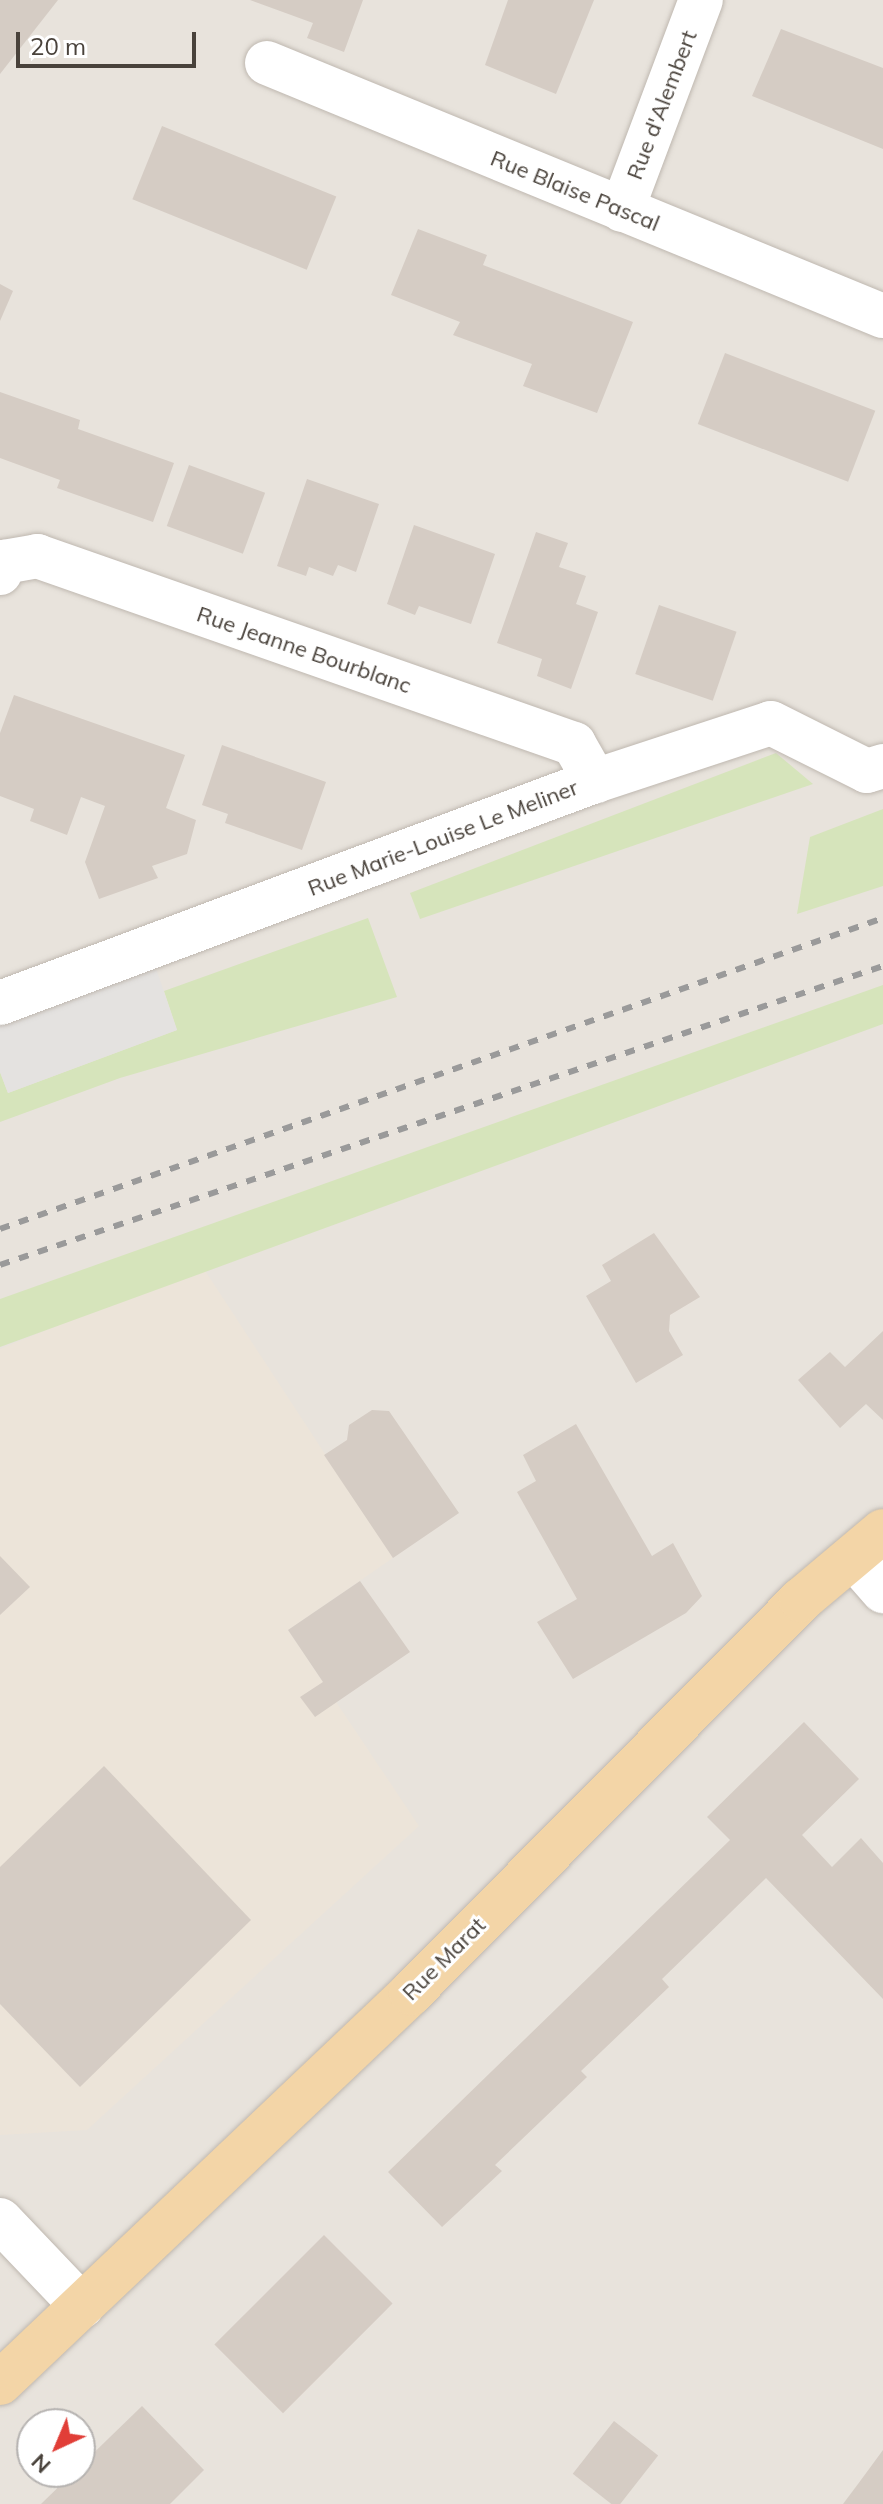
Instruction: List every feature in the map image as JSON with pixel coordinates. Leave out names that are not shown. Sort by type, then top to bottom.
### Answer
[{"type":"main road","name":"Rue Marat","points":[[0,2383],[411,1993],[801,1600],[874,1560]]},
{"type":"street","name":"Rue d'Alembert","points":[[622,210],[701,0]]},
{"type":"street","name":"Rue Blaise Pascal","points":[[267,63],[883,316]]},
{"type":"street","name":"Rue Jeanne Bourblanc","points":[[0,573],[4,562],[37,556],[574,744],[595,781]]},
{"type":"street","name":"Rue Marie-Louise Le Meliner","points":[[0,1003],[595,781],[771,723],[867,771],[883,766]]},
{"type":"street","points":[[0,2220],[82,2306]]},
{"type":"shaded area","points":[[0,0],[883,0],[883,2504],[0,2504]]},
{"type":"shaded area","points":[[149,948],[177,1030],[8,1093],[0,1072],[0,1003]]},
{"type":"shaded area","points":[[202,1266],[393,1558],[288,1630],[419,1826],[87,2130],[0,2135],[0,1349]]},
{"type":"green space","points":[[776,753],[813,784],[420,919],[410,893]]},
{"type":"green space","points":[[883,809],[883,886],[797,914],[810,837]]},
{"type":"green space","points":[[368,918],[397,997],[120,1078],[0,1122],[0,1072],[8,1093],[177,1030],[164,991]]},
{"type":"green space","points":[[883,985],[883,1024],[0,1347],[0,1299]]},
{"type":"building","points":[[0,0],[58,0],[0,74]]},
{"type":"building","points":[[250,0],[363,0],[344,52],[307,38],[313,23]]},
{"type":"building","points":[[508,0],[594,0],[556,94],[485,65]]},
{"type":"building","points":[[781,29],[883,68],[883,149],[752,96]]},
{"type":"building","points":[[162,126],[336,196],[307,270],[132,199]]},
{"type":"building","points":[[418,229],[487,255],[483,265],[633,322],[597,413],[523,386],[532,364],[453,335],[460,322],[391,295]]},
{"type":"building","points":[[0,284],[13,291],[0,321]]},
{"type":"building","points":[[725,353],[875,411],[848,482],[698,424]]},
{"type":"building","points":[[0,392],[80,420],[78,429],[174,463],[153,522],[57,488],[60,480],[0,458]]},
{"type":"building","points":[[189,465],[265,493],[243,554],[167,526]]},
{"type":"building","points":[[307,479],[379,504],[356,572],[338,565],[333,576],[309,567],[306,576],[277,566]]},
{"type":"building","points":[[414,525],[495,554],[471,624],[419,606],[415,615],[387,604]]},
{"type":"building","points":[[536,532],[568,543],[559,567],[586,576],[576,604],[598,612],[571,689],[537,676],[542,659],[497,643]]},
{"type":"building","points":[[659,605],[737,632],[713,701],[635,674]]},
{"type":"building","points":[[14,695],[185,755],[166,808],[196,820],[187,854],[152,866],[158,878],[99,899],[85,862],[105,806],[81,797],[67,835],[30,821],[34,809],[0,796],[0,733]]},
{"type":"building","points":[[222,745],[326,782],[302,850],[225,823],[228,814],[202,805]]},
{"type":"building","points":[[654,1233],[700,1297],[670,1315],[669,1331],[683,1355],[636,1383],[586,1296],[611,1281],[602,1265]]},
{"type":"building","points":[[883,1331],[883,1420],[866,1404],[840,1428],[798,1380],[830,1352],[845,1367]]},
{"type":"building","points":[[372,1410],[389,1411],[459,1513],[393,1558],[324,1455],[347,1440],[349,1425]]},
{"type":"building","points":[[576,1424],[652,1556],[673,1543],[702,1596],[686,1613],[573,1679],[537,1622],[577,1599],[517,1492],[536,1481],[523,1455]]},
{"type":"building","points":[[0,1556],[30,1587],[0,1615]]},
{"type":"building","points":[[360,1581],[410,1652],[315,1717],[300,1697],[323,1682],[288,1630]]},
{"type":"building","points":[[804,1722],[859,1779],[802,1835],[832,1867],[861,1838],[883,1863],[883,1999],[766,1878],[662,1979],[669,1987],[581,2071],[587,2077],[495,2165],[502,2171],[442,2227],[388,2172],[730,1840],[707,1817]]},
{"type":"building","points":[[104,1766],[251,1920],[80,2087],[0,2004],[0,1867]]},
{"type":"building","points":[[324,2235],[393,2304],[283,2413],[214,2345]]},
{"type":"building","points":[[142,2406],[204,2470],[170,2504],[41,2504],[57,2488],[96,2488],[96,2451]]},
{"type":"building","points":[[614,2421],[658,2455],[620,2504],[611,2504],[573,2474]]},
{"type":"building","points":[[883,2450],[883,2504],[843,2504],[858,2484]]},
{"type":"railway","points":[[0,1229],[883,918]]},
{"type":"railway","points":[[0,1265],[883,966]]}]
